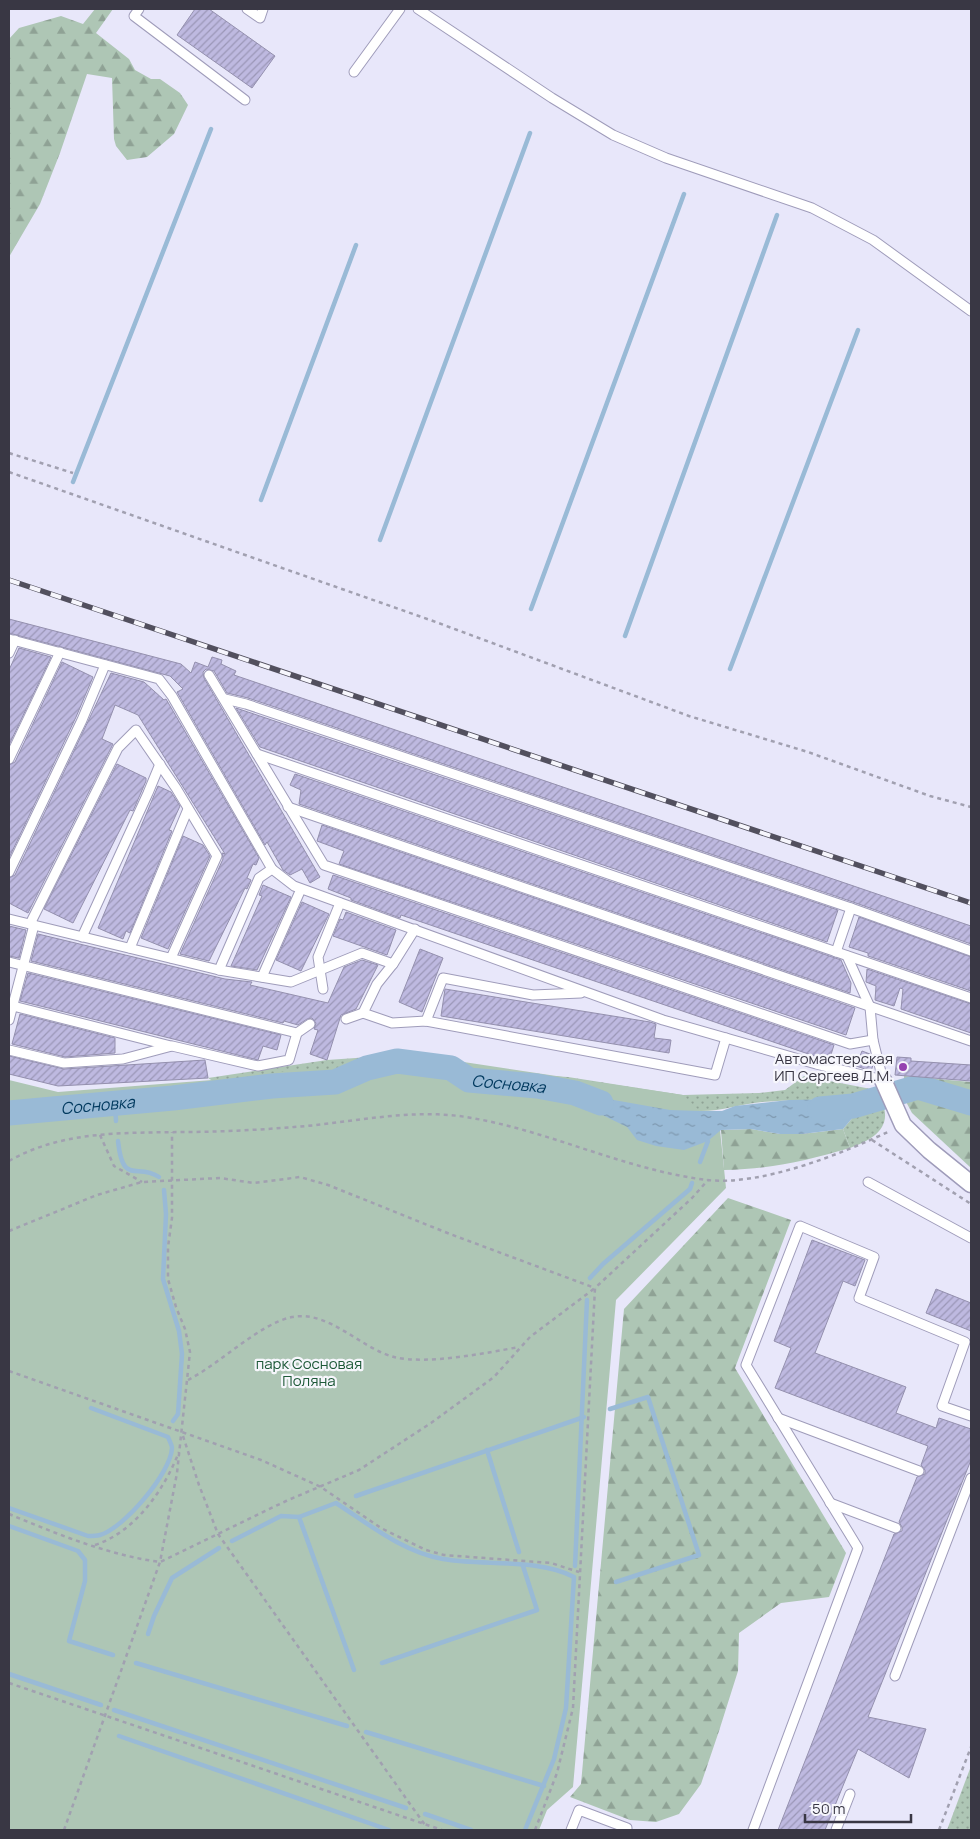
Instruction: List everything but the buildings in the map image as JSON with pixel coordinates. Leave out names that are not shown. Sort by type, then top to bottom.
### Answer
[{"type":"street","points":[[886,1084],[903,1125],[929,1150],[971,1184]]},
{"type":"lane","points":[[139,9],[134,16],[245,100]]},
{"type":"lane","points":[[248,9],[260,18],[263,9]]},
{"type":"lane","points":[[354,72],[400,9]]},
{"type":"lane","points":[[418,9],[552,98],[613,135],[666,158],[812,208],[873,240],[971,311]]},
{"type":"lane","points":[[9,653],[12,639],[159,680],[172,696],[272,869],[294,886],[662,1020],[886,1084]]},
{"type":"lane","points":[[9,759],[60,652]]},
{"type":"lane","points":[[9,872],[82,720],[105,665]]},
{"type":"lane","points":[[209,675],[324,865],[850,1044],[873,1040]]},
{"type":"lane","points":[[225,699],[246,704],[851,908],[971,952]]},
{"type":"lane","points":[[9,1020],[11,1005],[23,966],[32,925],[118,748],[136,730],[160,764],[217,856],[171,958]]},
{"type":"lane","points":[[257,754],[971,998]]},
{"type":"lane","points":[[82,937],[160,764]]},
{"type":"lane","points":[[288,808],[971,1041]]},
{"type":"lane","points":[[130,948],[188,809]]},
{"type":"lane","points":[[219,970],[259,878],[272,869]]},
{"type":"lane","points":[[262,977],[301,889]]},
{"type":"lane","points":[[323,989],[318,957],[340,903]]},
{"type":"lane","points":[[836,952],[851,908]]},
{"type":"lane","points":[[9,919],[219,970],[291,982],[362,953],[393,964]]},
{"type":"lane","points":[[363,1014],[377,984],[393,964],[415,929]]},
{"type":"lane","points":[[846,956],[870,1007],[873,1040],[886,1084]]},
{"type":"lane","points":[[9,962],[297,1033]]},
{"type":"lane","points":[[426,1021],[443,978],[533,995],[587,992]]},
{"type":"lane","points":[[11,1005],[258,1066],[289,1060],[297,1033],[310,1024]]},
{"type":"lane","points":[[346,1019],[363,1014],[392,1023],[426,1021],[716,1075],[726,1038]]},
{"type":"lane","points":[[9,1050],[64,1063],[124,1059],[172,1046]]},
{"type":"lane","points":[[868,1182],[971,1238]]},
{"type":"lane","points":[[753,1830],[858,1548],[746,1366],[800,1226],[874,1257],[859,1298],[965,1342],[942,1406],[971,1416]]},
{"type":"lane","points":[[778,1418],[919,1471]]},
{"type":"lane","points":[[895,1676],[971,1478]]},
{"type":"lane","points":[[830,1503],[896,1528]]},
{"type":"lane","points":[[836,1830],[850,1794]]},
{"type":"lane","points":[[571,1830],[579,1810],[627,1828],[627,1830]]},
{"type":"path","points":[[9,453],[73,474]]},
{"type":"path","points":[[9,472],[433,621],[689,716],[808,752],[930,796],[971,807]]},
{"type":"path","points":[[9,1161],[26,1151],[60,1140],[100,1135],[286,1128],[434,1113],[467,1117],[517,1129],[619,1159],[708,1180],[733,1180],[767,1175],[853,1149],[903,1125]]},
{"type":"path","points":[[64,1830],[160,1562],[183,1433],[190,1352],[187,1336],[168,1279],[172,1132]]},
{"type":"path","points":[[100,1135],[114,1166],[142,1182]]},
{"type":"path","points":[[872,1140],[971,1204]]},
{"type":"path","points":[[9,1231],[97,1194],[142,1182],[220,1178],[254,1183],[295,1178],[310,1179],[595,1288]]},
{"type":"path","points":[[9,1514],[56,1534],[139,1559],[160,1562],[286,1501],[321,1488],[359,1470],[454,1408],[494,1377],[530,1337],[595,1288],[692,1198],[708,1180]]},
{"type":"path","points":[[535,1830],[557,1774],[573,1708],[595,1288]]},
{"type":"path","points":[[188,1380],[220,1362],[268,1326],[294,1317],[317,1319],[344,1331],[371,1349],[396,1357],[465,1356],[521,1347]]},
{"type":"path","points":[[9,1370],[261,1460],[321,1488],[381,1528],[426,1550],[444,1555],[551,1563],[579,1572]]},
{"type":"path","points":[[183,1433],[199,1485],[218,1534],[425,1825]]},
{"type":"path","points":[[94,1545],[108,1541],[145,1509],[173,1467],[180,1448]]},
{"type":"path","points":[[9,1683],[442,1830]]},
{"type":"path","points":[[939,1830],[971,1747]]},
{"type":"green space","points":[[95,9],[113,9],[96,33],[129,59],[135,70],[151,79],[160,79],[180,93],[188,105],[174,134],[147,157],[127,160],[116,146],[114,139],[112,78],[87,74],[40,204],[9,257],[9,39],[19,28],[61,16],[83,24]]},
{"type":"green space","name":"парк Сосновая Поляна","points":[[404,1053],[683,1095],[720,1130],[726,1188],[616,1300],[573,1787],[547,1810],[539,1830],[9,1830],[9,1080],[58,1092],[238,1078],[302,1069],[333,1072],[369,1057]]},
{"type":"green space","points":[[413,1054],[502,1073],[568,1077],[683,1095],[759,1093],[785,1090],[804,1076],[871,1089],[882,1102],[885,1113],[884,1121],[882,1127],[872,1138],[850,1148],[843,1129],[854,1116],[840,1099],[762,1102],[701,1111],[219,1085],[208,1078],[327,1060]]},
{"type":"green space","points":[[904,1076],[971,1082],[971,1168],[912,1113],[904,1098]]},
{"type":"green space","points":[[751,1129],[780,1134],[802,1134],[843,1129],[850,1148],[788,1164],[724,1170],[721,1130]]},
{"type":"green space","points":[[728,1198],[791,1220],[735,1368],[846,1553],[829,1597],[781,1603],[739,1633],[738,1671],[719,1731],[701,1784],[679,1814],[656,1822],[630,1820],[570,1797],[581,1784],[624,1309]]},
{"type":"green space","points":[[971,1766],[971,1830],[947,1830]]},
{"type":"water","points":[[569,1092],[670,1110],[701,1111],[722,1111],[735,1106],[789,1100],[840,1099],[853,1106],[854,1116],[843,1129],[802,1134],[780,1134],[751,1129],[721,1130],[708,1141],[684,1150],[656,1146],[637,1140],[627,1127],[586,1107]]},
{"type":"waterway","points":[[73,482],[211,129]]},
{"type":"waterway","points":[[380,540],[530,133]]},
{"type":"waterway","points":[[531,609],[684,194]]},
{"type":"waterway","points":[[625,636],[777,215]]},
{"type":"waterway","points":[[261,500],[356,245]]},
{"type":"waterway","points":[[730,669],[858,330]]},
{"type":"waterway","name":"Сосновка","points":[[9,1113],[173,1098],[272,1086],[335,1082],[367,1068],[397,1061],[451,1068],[469,1080],[537,1086],[575,1093],[601,1103]]},
{"type":"waterway","name":"Сосновка","points":[[820,1109],[853,1106],[918,1087],[971,1103]]},
{"type":"waterway","points":[[115,1104],[116,1121]]},
{"type":"waterway","points":[[118,1141],[120,1155],[127,1169],[151,1173],[159,1177]]},
{"type":"waterway","points":[[700,1162],[708,1141]]},
{"type":"waterway","points":[[590,1278],[603,1264],[690,1189],[692,1183]]},
{"type":"waterway","points":[[164,1190],[166,1214],[163,1279],[179,1331],[182,1354],[178,1414],[173,1421]]},
{"type":"waterway","points":[[575,1566],[587,1300]]},
{"type":"waterway","points":[[610,1409],[648,1397],[699,1555],[616,1582]]},
{"type":"waterway","points":[[9,1508],[88,1536],[94,1536],[110,1531],[144,1499],[155,1485],[170,1459],[172,1448],[168,1437],[91,1408]]},
{"type":"waterway","points":[[356,1496],[584,1417]]},
{"type":"waterway","points":[[487,1450],[519,1552]]},
{"type":"waterway","points":[[232,1541],[281,1516],[299,1517],[336,1503],[387,1537],[428,1555],[459,1561],[544,1567],[574,1577],[566,1708],[554,1759],[525,1830]]},
{"type":"waterway","points":[[299,1517],[354,1670]]},
{"type":"waterway","points":[[9,1526],[78,1551],[85,1560],[85,1581],[69,1641],[113,1655]]},
{"type":"waterway","points":[[148,1634],[154,1616],[172,1578],[219,1548]]},
{"type":"waterway","points":[[382,1663],[537,1610],[523,1566]]},
{"type":"waterway","points":[[136,1663],[347,1726]]},
{"type":"waterway","points":[[9,1674],[101,1705]]},
{"type":"waterway","points":[[114,1710],[406,1808]]},
{"type":"waterway","points":[[366,1732],[544,1786]]},
{"type":"waterway","points":[[119,1736],[389,1830]]},
{"type":"waterway","points":[[425,1814],[471,1830]]},
{"type":"railway","points":[[9,580],[971,903]]},
{"type":"place","name":"Автомастерская ИП Сергеев Д.М.","points":[[903,1067]]}]
